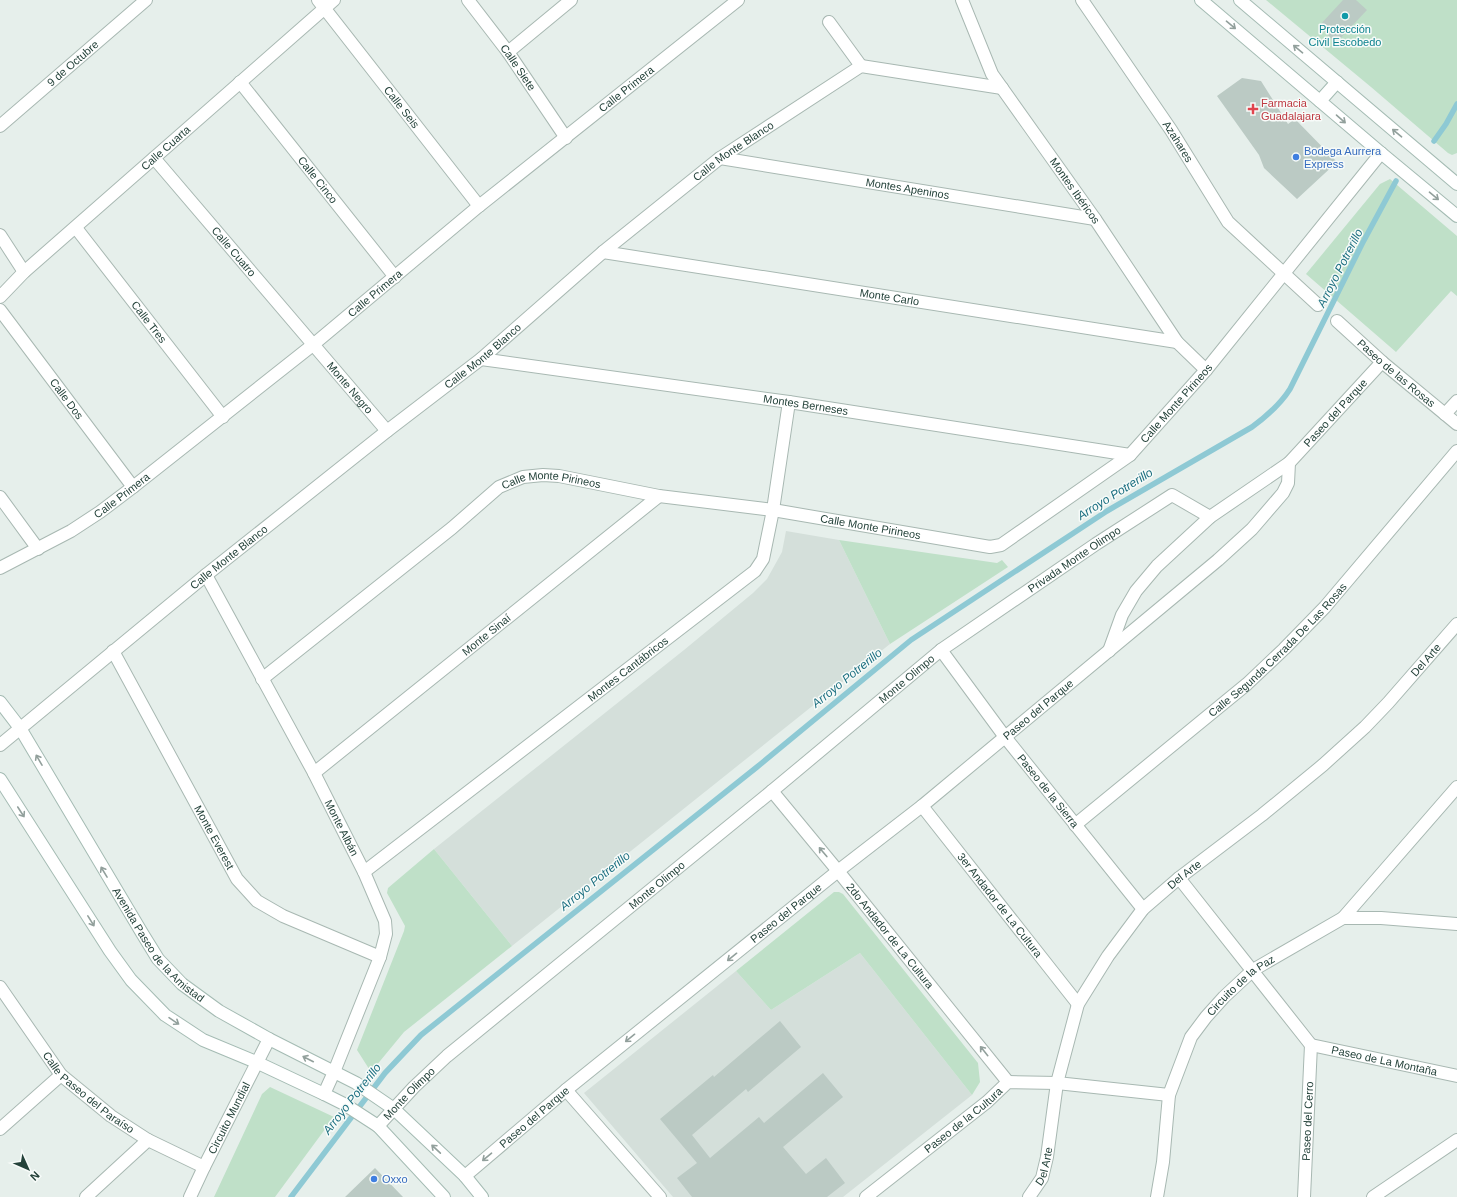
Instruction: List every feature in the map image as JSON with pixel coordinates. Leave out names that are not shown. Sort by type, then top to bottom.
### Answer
[{"type":"street","name":"9 de Octubre","points":[[0,126],[146,0]]},
{"type":"street","name":"Calle Cuarta","points":[[0,297],[24,272],[76,228],[240,82],[321,4],[334,0]]},
{"type":"street","name":"Calle Siete","points":[[468,0],[508,52],[566,138]]},
{"type":"street","points":[[508,52],[572,0]]},
{"type":"street","name":"Calle Primera","points":[[0,568],[71,531],[100,512],[133,487],[314,344],[479,206],[738,0]]},
{"type":"street","name":"Montes Ibéricos","points":[[962,0],[992,74],[1095,219],[1177,342],[1206,370]]},
{"type":"street","name":"Azahares","points":[[1082,0],[1171,130],[1228,222],[1318,304]]},
{"type":"street","points":[[1201,0],[1457,216]]},
{"type":"street","points":[[1240,0],[1456,181]]},
{"type":"street","name":"Calle Seis","points":[[321,4],[479,206]]},
{"type":"street","points":[[829,22],[861,66],[1002,88]]},
{"type":"street","name":"Calle Monte Blanco","points":[[0,745],[206,575],[387,430],[480,359],[603,252],[720,158],[861,66]]},
{"type":"street","name":"Calle Cinco","points":[[240,82],[395,277]]},
{"type":"street","points":[[1320,101],[1338,82]]},
{"type":"street","name":"Calle Monte Pirineos","points":[[262,679],[452,528],[499,487],[523,476],[559,476],[659,496],[773,510],[944,540],[996,547],[1010,540],[1130,455],[1206,370],[1285,274],[1381,153]]},
{"type":"street","name":"Calle Cuatro","points":[[154,158],[314,344]]},
{"type":"street","name":"Montes Apeninos","points":[[720,158],[1095,219]]},
{"type":"street","name":"Calle Tres","points":[[76,228],[223,417]]},
{"type":"street","points":[[0,235],[24,272]]},
{"type":"street","name":"Monte Carlo","points":[[603,252],[1177,342]]},
{"type":"street","name":"Calle Dos","points":[[0,310],[133,487]]},
{"type":"street","name":"Paseo de las Rosas","points":[[1337,322],[1382,362],[1457,424]]},
{"type":"street","name":"Monte Negro","points":[[314,344],[387,430]]},
{"type":"street","name":"Montes Berneses","points":[[480,359],[788,402],[1130,455]]},
{"type":"street","name":"Paseo del Parque","points":[[1108,652],[1122,615],[1136,591],[1157,566],[1210,517],[1289,463],[1382,362]]},
{"type":"street","points":[[1445,414],[1457,401]]},
{"type":"street","name":"Montes Cantábricos","points":[[364,872],[755,571],[763,559],[773,510],[788,402]]},
{"type":"street","name":"Calle Segunda Cerrada De Las Rosas","points":[[1074,825],[1247,684],[1284,649],[1324,607],[1457,451]]},
{"type":"street","name":"Paseo del Parque","points":[[465,1176],[566,1090],[838,871],[922,806],[1218,560],[1252,529],[1286,489],[1289,463]]},
{"type":"street","name":"Privada Monte Olimpo","points":[[941,650],[1096,544],[1172,495],[1210,517]]},
{"type":"street","name":"Monte Sinaí","points":[[314,773],[659,496]]},
{"type":"street","points":[[0,497],[38,549]]},
{"type":"street","name":"Monte Albán","points":[[206,575],[314,773],[364,872],[385,921],[386,934],[380,957],[324,1094]]},
{"type":"street","name":"Del Arte","points":[[1029,1197],[1042,1178],[1044,1171],[1057,1083],[1078,1004],[1108,956],[1143,910],[1179,878],[1262,815],[1329,760],[1388,703],[1457,624]]},
{"type":"street","name":"Paseo de la Sierra","points":[[941,650],[1005,737],[1143,910]]},
{"type":"street","name":"Monte Olimpo","points":[[378,1126],[414,1087],[447,1056],[772,791],[941,650]]},
{"type":"street","name":"Monte Everest","points":[[113,651],[237,879],[258,900],[283,916],[380,957]]},
{"type":"street","name":"Avenida Paseo de la Amistad","points":[[0,702],[20,728],[102,868],[158,959],[182,984],[219,1011],[269,1039],[356,1083],[394,1109],[465,1176],[482,1197]]},
{"type":"street","points":[[0,779],[110,951],[131,980],[165,1014],[203,1040],[256,1062],[324,1094],[344,1104],[366,1118],[378,1126],[444,1197]]},
{"type":"street","points":[[1343,918],[1457,787]]},
{"type":"street","name":"2do Andador de La Cultura","points":[[772,791],[1008,1082]]},
{"type":"street","name":"3er Andador de La Cultura","points":[[922,806],[1078,1004]]},
{"type":"street","points":[[1179,878],[1311,1045]]},
{"type":"street","points":[[1343,918],[1381,918],[1457,924]]},
{"type":"street","name":"Circuito de la Paz","points":[[1157,1197],[1169,1095],[1191,1037],[1224,997],[1253,970],[1343,918]]},
{"type":"street","name":"Calle Paseo del Paraíso","points":[[0,987],[61,1075],[111,1116],[148,1140],[204,1167]]},
{"type":"street","name":"Circuito Mundial","points":[[190,1197],[256,1062],[269,1039]]},
{"type":"street","name":"Paseo de La Montaña","points":[[1311,1045],[1457,1076]]},
{"type":"street","name":"Paseo del Cerro","points":[[1304,1197],[1311,1045]]},
{"type":"street","points":[[0,1129],[61,1075]]},
{"type":"street","name":"Paseo de la Cultura","points":[[866,1197],[987,1102],[1008,1082],[1057,1083],[1169,1095]]},
{"type":"street","points":[[566,1090],[660,1197]]},
{"type":"street","points":[[86,1197],[148,1140]]},
{"type":"street","points":[[1373,1197],[1457,1140]]},
{"type":"shaded area","points":[[786,531],[839,540],[890,644],[512,946],[434,849],[684,650],[753,593],[767,579],[782,552]]},
{"type":"shaded area","points":[[860,953],[972,1095],[843,1197],[673,1197],[584,1093],[736,971],[771,1010]]},
{"type":"green space","points":[[1266,0],[1457,0],[1457,153],[1452,155],[1448,153]]},
{"type":"green space","points":[[1390,179],[1457,236],[1457,296],[1451,291],[1396,352],[1306,274],[1380,184]]},
{"type":"green space","points":[[839,540],[997,563],[1002,560],[1008,567],[890,644]]},
{"type":"green space","points":[[434,849],[512,946],[404,1032],[371,1072],[357,1050],[405,926],[387,893],[388,888]]},
{"type":"green space","points":[[834,892],[843,894],[978,1063],[980,1082],[972,1095],[860,953],[771,1010],[736,971]]},
{"type":"green space","points":[[270,1087],[334,1117],[275,1197],[214,1197],[262,1094]]},
{"type":"building","name":"Protección Civil Escobedo","points":[[1343,0],[1356,0],[1367,10],[1336,43],[1319,26]]},
{"type":"building","points":[[1242,78],[1261,81],[1288,124],[1295,119],[1337,162],[1297,199],[1264,168],[1259,155],[1217,96]]},
{"type":"building","points":[[780,1021],[801,1047],[748,1092],[746,1089],[692,1135],[710,1158],[759,1117],[764,1123],[823,1073],[843,1097],[783,1147],[806,1174],[826,1158],[845,1183],[827,1197],[692,1197],[677,1178],[697,1163],[660,1119],[713,1075],[714,1077]]},
{"type":"building","name":"Oxxo","points":[[375,1168],[403,1197],[345,1197]]},
{"type":"waterway","name":"Arroyo Potrerillo","points":[[1434,141],[1446,124],[1457,104]]},
{"type":"waterway","name":"Arroyo Potrerillo","points":[[291,1197],[385,1073],[421,1035],[757,767],[911,640],[1107,511],[1252,427],[1273,410],[1290,389],[1362,244],[1396,181]]},
{"type":"place","name":"Protección Civil Escobedo","points":[[1345,16]]},
{"type":"place","name":"Farmacia Guadalajara","points":[[1253,109]]},
{"type":"place","name":"Bodega Aurrera Express","points":[[1296,157]]},
{"type":"place","name":"Oxxo","points":[[374,1179]]}]
